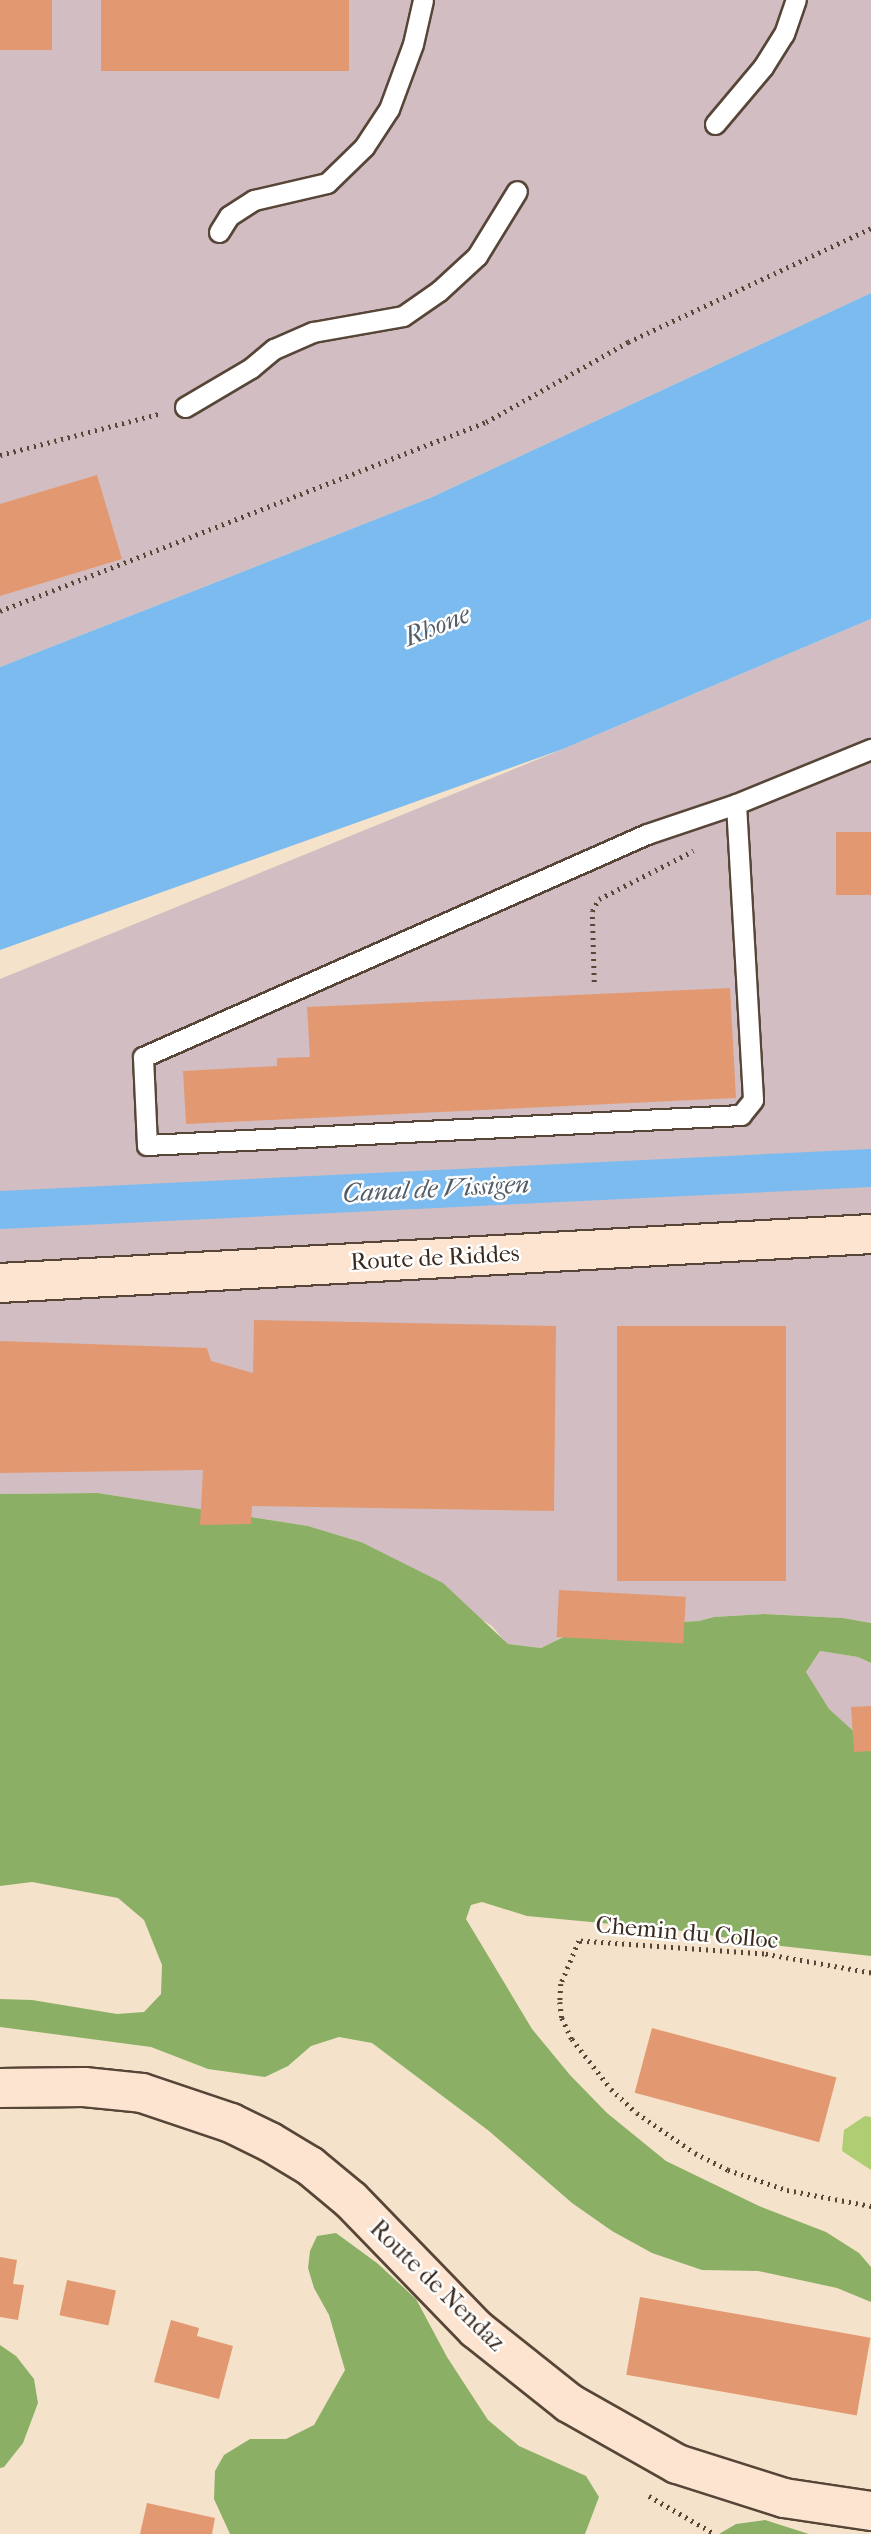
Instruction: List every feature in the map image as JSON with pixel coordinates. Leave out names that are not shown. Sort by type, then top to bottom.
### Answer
[{"type":"main road","name":"Route de Riddes","points":[[0,1283],[871,1234]]},
{"type":"main road","name":"Route de Nendaz","points":[[0,2088],[84,2087],[142,2093],[231,2123],[310,2166],[351,2200],[476,2329],[569,2403],[677,2464],[784,2498],[871,2511]]},
{"type":"lane","points":[[219,232],[229,216],[254,200],[327,183],[364,147],[389,109],[413,44],[423,0]]},
{"type":"lane","points":[[715,124],[763,67],[784,34],[796,0]]},
{"type":"lane","points":[[185,407],[251,368],[274,349],[313,332],[404,316],[439,291],[477,256],[517,191]]},
{"type":"lane","points":[[736,804],[753,1100],[741,1115],[147,1145],[143,1057],[647,834],[736,804],[871,749]]},
{"type":"path","points":[[0,611],[486,422],[628,342],[871,228]]},
{"type":"path","points":[[0,455],[185,407]]},
{"type":"path","points":[[594,982],[592,911],[599,899],[737,829]]},
{"type":"path","name":"Chemin du Colloc","points":[[871,1973],[764,1954],[579,1941],[561,1984],[560,2002],[562,2018],[572,2039],[611,2089],[637,2113],[695,2153],[728,2170],[787,2190],[871,2206]]},
{"type":"shaded area","points":[[0,0],[871,0],[871,293],[430,498],[0,667]]},
{"type":"shaded area","points":[[871,619],[871,1623],[843,1618],[764,1614],[714,1617],[699,1621],[584,1627],[541,1648],[507,1644],[492,1626],[361,1542],[308,1526],[98,1493],[0,1494],[0,979],[563,749]]},
{"type":"shaded area","points":[[820,1651],[858,1657],[871,1663],[871,1747],[828,1709],[806,1672]]},
{"type":"green space","points":[[98,1493],[308,1526],[361,1542],[443,1583],[508,1644],[541,1648],[584,1627],[699,1621],[714,1617],[764,1614],[843,1618],[871,1623],[871,1663],[858,1657],[820,1651],[806,1672],[829,1709],[871,1747],[871,1956],[676,1930],[527,1916],[482,1902],[471,1905],[466,1919],[532,2029],[570,2075],[607,2113],[666,2161],[759,2206],[826,2232],[859,2253],[871,2267],[871,2302],[837,2288],[758,2271],[702,2270],[652,2253],[612,2231],[572,2203],[489,2131],[372,2043],[339,2037],[311,2046],[288,2066],[265,2077],[208,2069],[151,2047],[0,2027],[0,1999],[32,2000],[117,2014],[144,2012],[161,1994],[162,1965],[144,1920],[118,1898],[32,1882],[0,1886],[0,1494]]},
{"type":"green space","points":[[865,2116],[871,2117],[871,2170],[842,2151],[844,2130]]},
{"type":"green space","points":[[336,2233],[377,2263],[416,2299],[447,2357],[488,2420],[519,2446],[586,2476],[599,2497],[585,2534],[230,2534],[214,2499],[215,2471],[224,2455],[250,2439],[286,2439],[314,2425],[345,2370],[329,2315],[314,2288],[308,2268],[310,2251],[317,2236]]},
{"type":"green space","points":[[0,2345],[16,2356],[34,2379],[38,2403],[23,2443],[4,2467],[0,2468]]},
{"type":"green space","points":[[765,2520],[809,2534],[719,2534],[736,2524]]},
{"type":"water","name":"Rhone","points":[[871,293],[871,619],[563,749],[0,950],[0,667],[430,498]]},
{"type":"building","points":[[0,0],[52,0],[52,50],[0,50]]},
{"type":"building","points":[[101,0],[349,0],[349,71],[101,71]]},
{"type":"building","points":[[97,475],[122,559],[0,596],[0,504]]},
{"type":"building","points":[[836,832],[871,832],[871,895],[836,895]]},
{"type":"building","points":[[730,988],[736,1098],[186,1124],[183,1071],[277,1066],[277,1058],[310,1057],[307,1007]]},
{"type":"building","points":[[254,1320],[556,1326],[554,1511],[252,1506],[251,1524],[200,1525],[203,1470],[0,1473],[0,1341],[207,1348],[211,1361],[253,1373]]},
{"type":"building","points":[[617,1326],[786,1326],[786,1581],[617,1581]]},
{"type":"building","points":[[559,1590],[686,1597],[683,1644],[557,1637]]},
{"type":"building","points":[[871,1706],[871,1751],[854,1752],[851,1707]]},
{"type":"building","points":[[652,2028],[836,2077],[819,2142],[635,2093]]},
{"type":"building","points":[[0,2257],[17,2260],[13,2284],[24,2285],[18,2320],[0,2317]]},
{"type":"building","points":[[67,2280],[116,2290],[108,2326],[60,2315]]},
{"type":"building","points":[[640,2297],[870,2338],[857,2415],[626,2375]]},
{"type":"building","points":[[171,2320],[199,2328],[197,2336],[233,2346],[219,2399],[154,2382]]},
{"type":"building","points":[[147,2503],[215,2518],[212,2534],[140,2534]]},
{"type":"waterway","name":"Canal de Vissigen","points":[[0,1210],[871,1168]]}]
